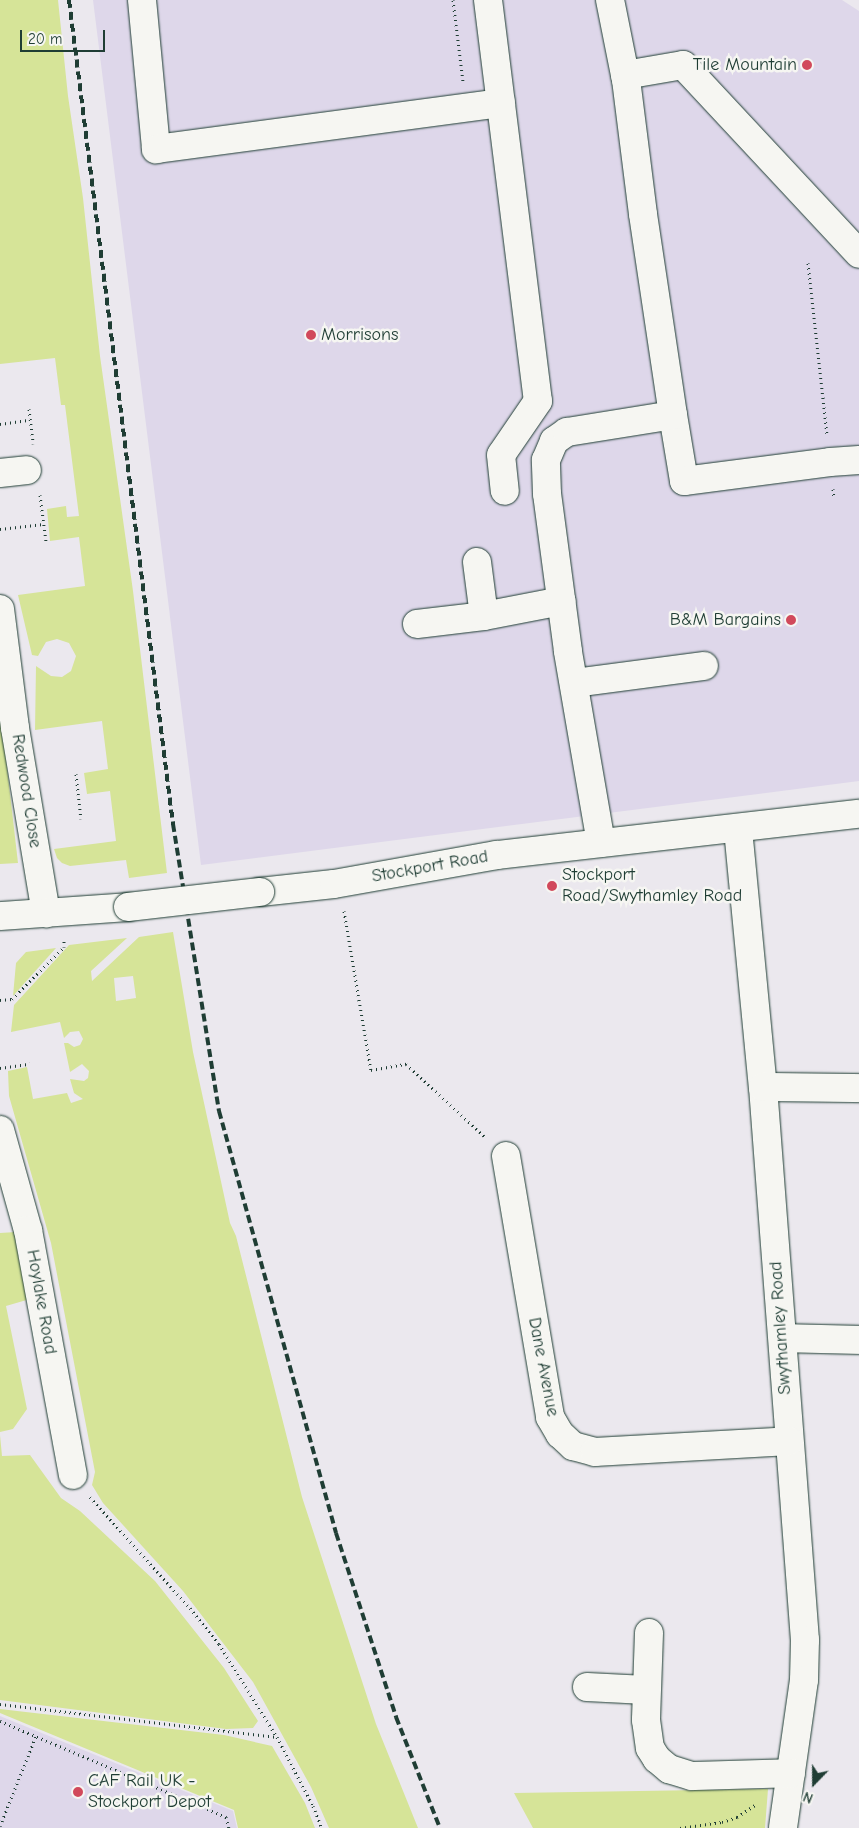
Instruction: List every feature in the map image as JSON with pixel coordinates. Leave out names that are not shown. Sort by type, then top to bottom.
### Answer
[{"type":"street","points":[[142,0],[156,149],[501,103]]},
{"type":"street","points":[[488,0],[538,401],[501,455],[505,491]]},
{"type":"street","points":[[610,0],[625,75],[643,214],[684,481],[859,460]]},
{"type":"street","points":[[625,75],[683,65],[859,254]]},
{"type":"street","points":[[601,843],[562,601],[547,494],[546,460],[554,441],[567,432],[673,415]]},
{"type":"street","points":[[0,474],[34,469]]},
{"type":"street","points":[[477,562],[484,616]]},
{"type":"street","points":[[417,624],[484,616],[562,601]]},
{"type":"street","name":"Redwood Close","points":[[0,609],[15,728],[55,912]]},
{"type":"street","points":[[574,683],[704,666]]},
{"type":"street","name":"Stockport Road","points":[[0,916],[128,907],[340,883],[497,855],[859,814]]},
{"type":"street","name":"Swythamley Road","points":[[738,828],[763,1087],[804,1640],[804,1680],[783,1828]]},
{"type":"street","points":[[763,1087],[859,1088]]},
{"type":"street","name":"Hoylake Road","points":[[0,1130],[28,1230],[73,1475]]},
{"type":"street","name":"Dane Avenue","points":[[506,1156],[550,1417],[560,1434],[573,1446],[595,1452],[789,1441]]},
{"type":"street","points":[[783,1338],[859,1340]]},
{"type":"street","points":[[649,1633],[646,1720],[650,1748],[657,1759],[669,1769],[692,1776],[791,1773]]},
{"type":"street","points":[[588,1687],[646,1690]]},
{"type":"path","points":[[453,0],[467,107]]},
{"type":"path","points":[[808,263],[834,498]]},
{"type":"path","points":[[29,409],[34,469],[46,541]]},
{"type":"path","points":[[0,424],[30,420]]},
{"type":"path","points":[[0,529],[44,524]]},
{"type":"path","points":[[76,774],[81,819]]},
{"type":"path","points":[[340,883],[371,1070],[406,1064],[506,1156]]},
{"type":"path","points":[[0,1000],[12,1000],[64,948],[55,912]]},
{"type":"path","points":[[0,1068],[30,1064]]},
{"type":"path","points":[[73,1475],[90,1498],[190,1608],[219,1644],[277,1737],[322,1828]]},
{"type":"path","points":[[0,1704],[277,1737]]},
{"type":"path","points":[[0,1721],[226,1817],[229,1828]]},
{"type":"path","points":[[0,1826],[36,1736]]},
{"type":"path","points":[[680,1828],[722,1822],[737,1817],[791,1773]]},
{"type":"shaded area","points":[[93,0],[842,0],[859,11],[859,781],[201,865]]},
{"type":"shaded area","points":[[0,1716],[233,1811],[237,1828],[0,1828]]},
{"type":"green space","points":[[0,0],[58,0],[68,96],[83,198],[100,356],[133,591],[167,873],[129,878],[126,860],[70,866],[62,863],[57,858],[54,849],[116,841],[110,791],[87,794],[84,773],[108,769],[102,721],[35,730],[36,666],[51,676],[62,677],[71,671],[76,656],[69,643],[57,639],[46,642],[38,656],[32,655],[18,595],[85,586],[79,537],[50,541],[47,509],[66,506],[67,517],[79,516],[65,405],[61,405],[55,358],[0,364]]},
{"type":"green space","points":[[0,707],[18,863],[0,864]]},
{"type":"green space","points":[[173,932],[193,1052],[230,1223],[236,1236],[302,1497],[376,1724],[418,1828],[329,1828],[311,1787],[253,1682],[183,1591],[103,1503],[92,1485],[95,1472],[51,1243],[9,1096],[8,1071],[27,1067],[33,1099],[67,1093],[71,1103],[83,1099],[74,1093],[70,1079],[84,1081],[88,1078],[89,1071],[82,1064],[70,1072],[64,1043],[74,1047],[80,1045],[83,1039],[79,1031],[70,1032],[64,1038],[60,1022],[11,1032],[14,1005],[69,945],[127,938],[91,971],[92,981],[139,937]],"holes":[[[133,976],[136,998],[116,1001],[114,978]]]},
{"type":"green space","points":[[56,948],[13,996],[16,963],[26,952]]},
{"type":"green space","points":[[16,1232],[30,1299],[6,1306],[27,1409],[13,1429],[0,1432],[0,1233]]},
{"type":"green space","points":[[0,1435],[2,1456],[30,1455],[61,1498],[80,1511],[155,1581],[224,1668],[258,1721],[253,1728],[226,1729],[0,1700]]},
{"type":"green space","points":[[0,1709],[224,1735],[272,1746],[305,1803],[315,1828],[238,1828],[234,1810],[0,1713]]},
{"type":"green space","points":[[768,1789],[765,1828],[533,1828],[514,1793]]},
{"type":"railway","points":[[69,0],[173,824],[219,1111],[336,1533],[396,1717],[440,1828]]},
{"type":"place","name":"Tile Mountain","points":[[807,65]]},
{"type":"place","name":"Morrisons","points":[[311,335]]},
{"type":"place","name":"B&M Bargains","points":[[791,620]]},
{"type":"place","name":"Stockport Road/Swythamley Road","points":[[552,886]]},
{"type":"place","name":"CAF Rail UK - Stockport Depot","points":[[78,1792]]}]
